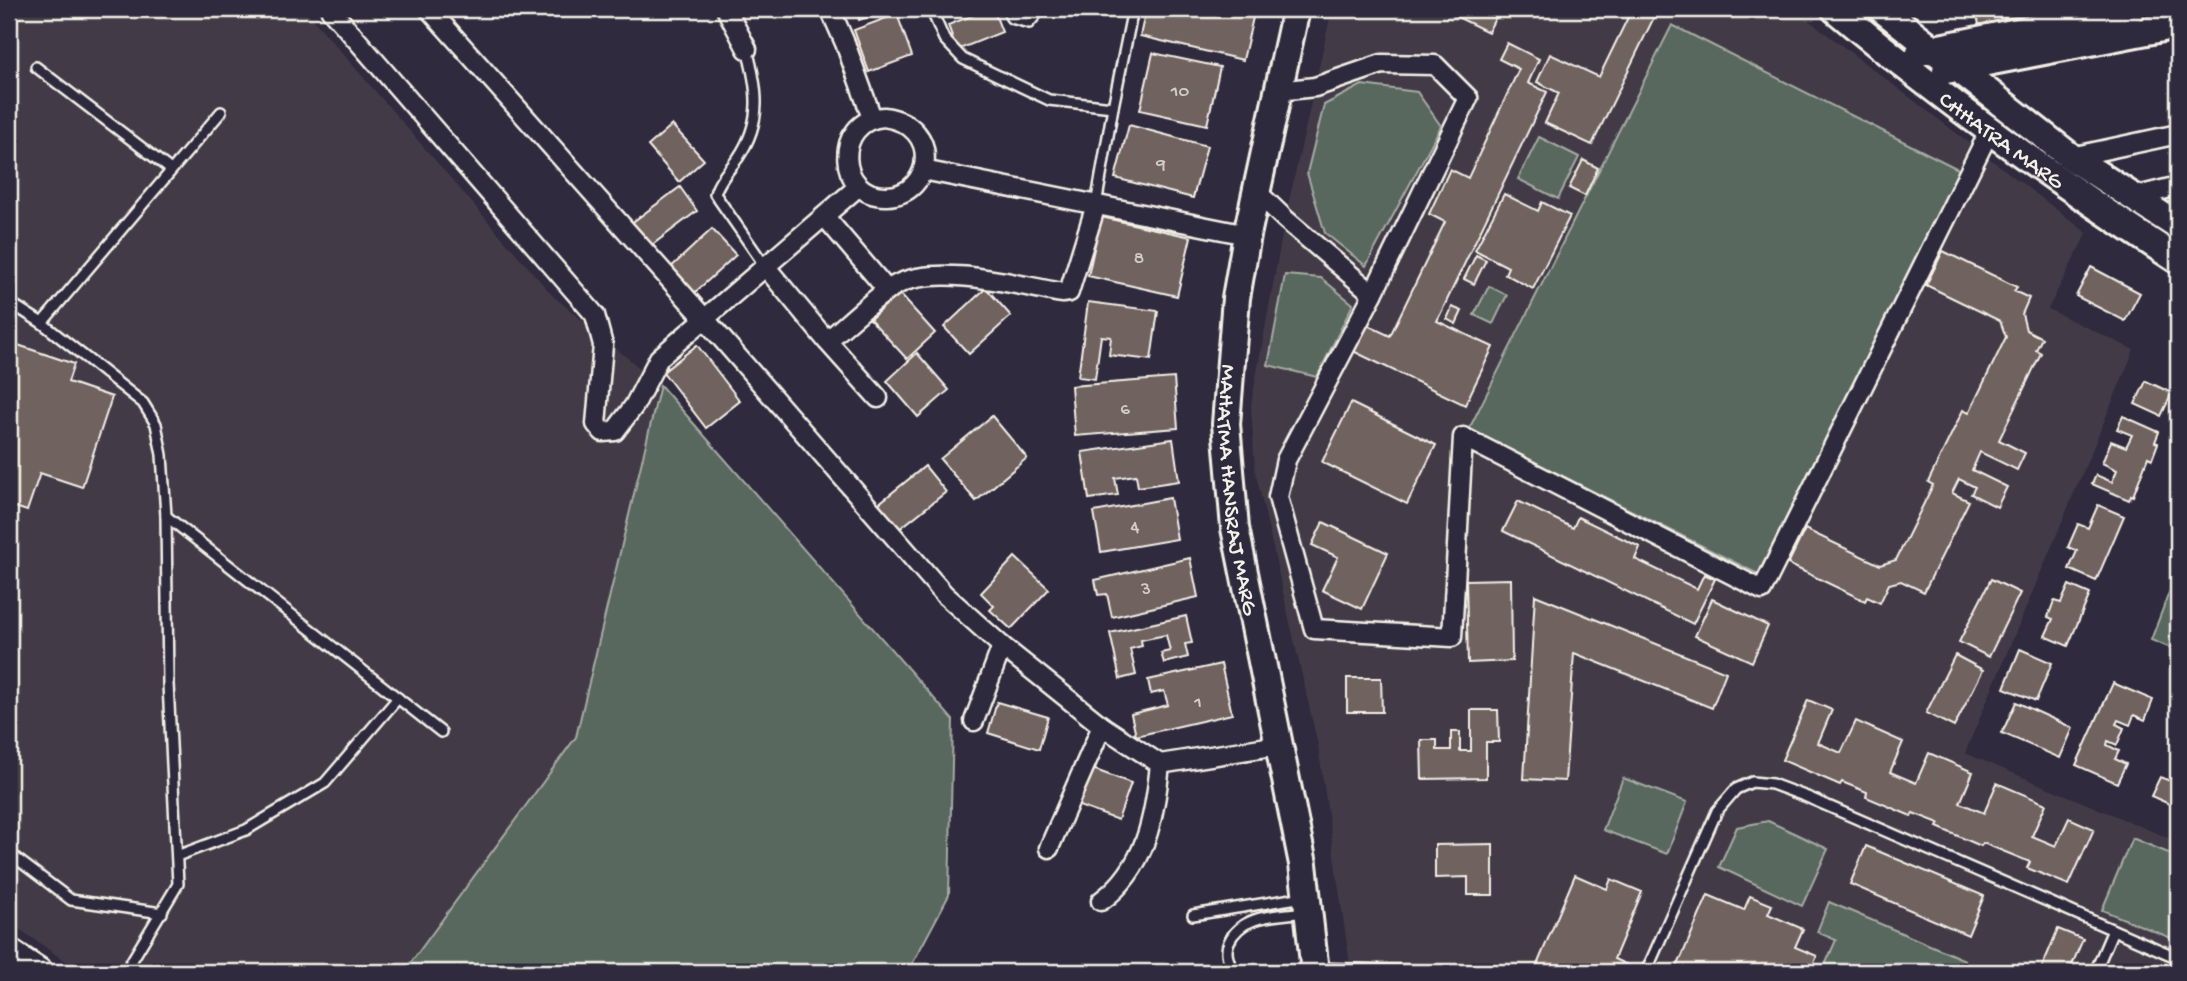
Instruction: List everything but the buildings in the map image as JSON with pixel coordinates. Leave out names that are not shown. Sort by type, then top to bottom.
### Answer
[{"type":"street","points":[[330,9],[595,316],[603,345],[596,424],[603,432],[615,431],[634,406],[659,358],[859,186]]},
{"type":"street","points":[[429,9],[704,318],[944,594],[1002,646],[1102,726],[1160,764],[1280,745]]},
{"type":"street","points":[[726,9],[747,48]]},
{"type":"street","points":[[830,9],[872,117]]},
{"type":"street","name":"MAHATMA HANSRAJ MARG","points":[[1296,9],[1256,191],[1236,298],[1226,424],[1235,528],[1303,864],[1315,970]]},
{"type":"street","name":"CHHATRA MARG","points":[[1835,9],[1904,67],[1990,130],[2125,226],[2178,260]]},
{"type":"street","name":"CHHATRA MARG","points":[[1882,9],[2071,157],[2178,226]]},
{"type":"street","points":[[1904,67],[1931,48],[2131,9]]},
{"type":"street","points":[[1904,67],[1955,68],[2178,24]]},
{"type":"street","points":[[1278,91],[1315,87],[1382,64],[1435,65],[1468,98],[1373,294],[1286,460],[1278,497],[1314,629],[1452,636],[1463,437],[1762,590],[1990,130]]},
{"type":"street","points":[[872,117],[899,119],[912,127],[922,139],[925,155],[923,170],[915,183],[903,192],[888,196],[873,194],[859,186],[850,174],[846,159],[849,143],[856,130],[872,117]]},
{"type":"street","points":[[2071,157],[2178,134]]},
{"type":"street","points":[[923,170],[1247,235]]},
{"type":"street","points":[[2134,197],[2178,186]]},
{"type":"street","points":[[1256,191],[1373,294]]},
{"type":"street","points":[[827,341],[897,284],[915,278],[936,275],[1069,292],[1097,205]]},
{"type":"street","points":[[825,217],[888,291]]},
{"type":"street","points":[[765,266],[878,398]]},
{"type":"street","points":[[974,721],[1002,646]]},
{"type":"street","points":[[1049,848],[1102,726]]},
{"type":"street","points":[[1101,901],[1120,885],[1138,860],[1147,837],[1160,764]]},
{"type":"street","points":[[9,952],[39,972]]},
{"type":"lane","points":[[931,9],[944,39],[963,59],[1049,100],[1113,107]]},
{"type":"lane","points":[[1007,9],[1012,18],[1029,23],[1041,9]]},
{"type":"lane","points":[[1097,205],[1133,9]]},
{"type":"lane","points":[[747,48],[757,105],[752,131],[748,142],[715,194],[765,266]]},
{"type":"lane","points":[[36,67],[171,170]]},
{"type":"lane","points":[[42,323],[221,112]]},
{"type":"lane","points":[[9,302],[42,323],[143,403],[156,424],[160,445],[166,516],[168,684],[178,884],[125,972]]},
{"type":"lane","points":[[166,516],[441,732]]},
{"type":"lane","points":[[177,856],[246,830],[325,783],[398,698]]},
{"type":"lane","points":[[1646,972],[1717,811],[1736,789],[1752,782],[1772,784],[1807,797],[2178,958]]},
{"type":"lane","points":[[9,853],[71,900],[162,913]]},
{"type":"lane","points":[[1193,915],[1307,904]]},
{"type":"lane","points":[[1235,972],[1228,962],[1227,947],[1235,930],[1254,919],[1307,904]]},
{"type":"lane","points":[[2095,972],[2113,930]]},
{"type":"lane","points":[[1315,970],[1461,972]]},
{"type":"shaded area","points":[[9,9],[304,9],[553,296],[660,385],[576,738],[404,972],[81,972],[9,922]]},
{"type":"shaded area","points":[[1332,9],[1794,9],[2087,233],[2048,309],[2134,350],[1965,753],[2178,842],[2178,972],[1351,972],[1318,745],[1255,470],[1251,405],[1285,219]]},
{"type":"green space","points":[[1672,25],[1960,170],[1758,574],[1469,429]]},
{"type":"green space","points":[[1362,85],[1417,92],[1441,126],[1366,266],[1325,233],[1307,173],[1324,105]]},
{"type":"green space","points":[[1539,137],[1579,157],[1558,199],[1518,179]]},
{"type":"green space","points":[[1285,275],[1321,278],[1353,304],[1317,377],[1268,365]]},
{"type":"green space","points":[[1489,286],[1507,295],[1493,324],[1474,315]]},
{"type":"green space","points":[[660,385],[953,720],[949,895],[908,972],[404,972],[576,737]]},
{"type":"green space","points":[[2178,569],[2178,651],[2151,640]]},
{"type":"green space","points":[[1623,778],[1687,802],[1667,854],[1603,830]]},
{"type":"green space","points":[[1768,821],[1828,849],[1802,906],[1719,867],[1737,827]]},
{"type":"green space","points":[[2132,838],[2178,857],[2176,940],[2102,910]]},
{"type":"green space","points":[[1829,902],[1965,960],[1960,972],[1822,972],[1836,940],[1817,932]]}]
